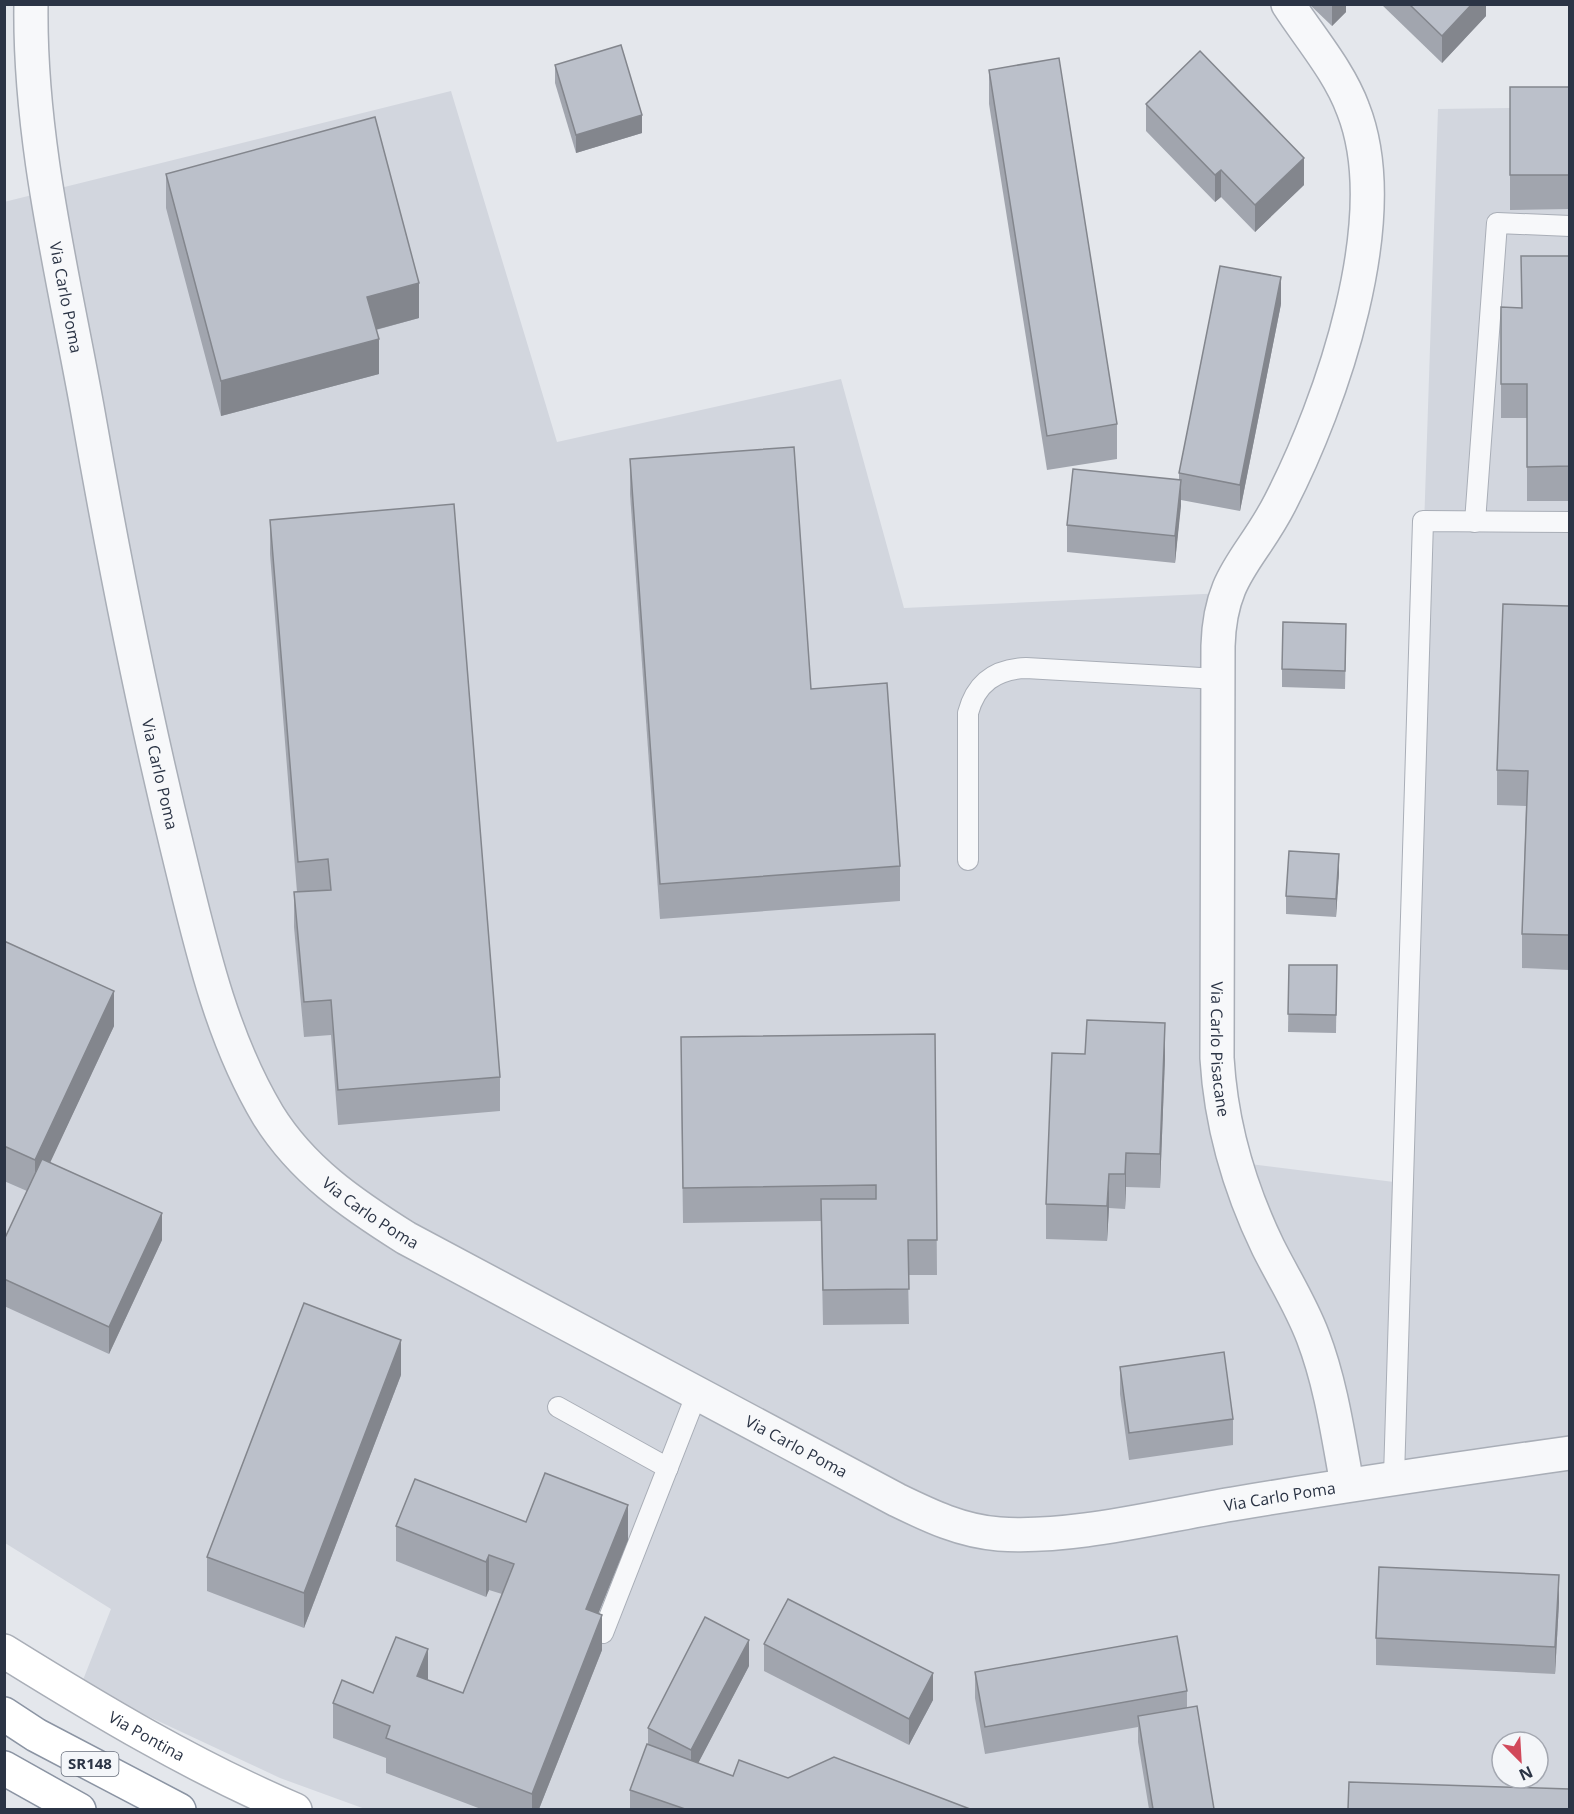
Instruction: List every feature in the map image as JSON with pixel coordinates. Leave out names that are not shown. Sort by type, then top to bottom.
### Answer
[{"type":"main road","name":"Via Pontina","points":[[4,1652],[140,1735],[230,1782],[295,1809]]},
{"type":"main road","name":"SR148","points":[[4,1714],[45,1740],[178,1809]]},
{"type":"main road","name":"SR148","points":[[4,1768],[79,1809]]},
{"type":"street","name":"Via Carlo Poma","points":[[31,4],[37,128],[122,603],[158,772],[194,918],[218,999],[247,1074],[283,1136],[312,1170],[346,1199],[406,1238],[906,1504],[949,1524],[981,1532],[1019,1534],[1083,1529],[1347,1484],[1569,1453]]},
{"type":"street","name":"Via Carlo Pisacane","points":[[1288,4],[1338,80],[1353,109],[1364,144],[1367,208],[1351,307],[1323,405],[1278,507],[1240,564],[1226,593],[1218,631],[1217,1058],[1223,1120],[1238,1176],[1254,1217],[1300,1308],[1322,1364],[1347,1484]]},
{"type":"lane","points":[[1475,522],[1497,223],[1569,226]]},
{"type":"lane","points":[[1394,1478],[1423,521],[1569,522]]},
{"type":"lane","points":[[968,860],[968,713],[975,694],[993,676],[1004,670],[1026,668],[1218,680]]},
{"type":"lane","points":[[603,1633],[697,1393]]},
{"type":"lane","points":[[558,1407],[668,1468]]},
{"type":"shaded area","points":[[451,91],[557,442],[841,379],[904,608],[1225,593],[1234,1162],[1402,1183],[1438,109],[1569,107],[1569,1809],[365,1809],[280,1778],[81,1685],[111,1609],[5,1543],[4,202]]},
{"type":"building","points":[[1409,4],[1472,4],[1442,36]]},
{"type":"building","points":[[621,45],[642,115],[576,135],[555,65]]},
{"type":"building","points":[[1200,51],[1304,158],[1255,205],[1221,170],[1215,175],[1146,104]]},
{"type":"building","points":[[1059,58],[1117,424],[1047,436],[989,70]]},
{"type":"building","points":[[1510,87],[1569,87],[1569,175],[1510,175]]},
{"type":"building","points":[[375,117],[419,283],[367,297],[379,339],[221,381],[166,174]]},
{"type":"building","points":[[1521,256],[1569,256],[1569,466],[1527,467],[1527,384],[1501,384],[1501,307],[1522,308]]},
{"type":"building","points":[[1220,266],[1281,277],[1240,485],[1179,473]]},
{"type":"building","points":[[794,447],[811,689],[887,683],[900,866],[660,884],[630,459]]},
{"type":"building","points":[[1073,469],[1181,480],[1175,536],[1067,525]]},
{"type":"building","points":[[454,504],[500,1077],[338,1090],[331,1000],[304,1002],[294,892],[331,890],[328,859],[298,862],[270,520]]},
{"type":"building","points":[[1503,604],[1569,606],[1569,935],[1522,934],[1528,771],[1497,770]]},
{"type":"building","points":[[1283,622],[1346,624],[1345,671],[1282,669]]},
{"type":"building","points":[[1289,851],[1339,854],[1336,899],[1286,896]]},
{"type":"building","points":[[4,941],[114,991],[35,1160],[4,1146]]},
{"type":"building","points":[[1289,965],[1337,965],[1336,1015],[1288,1014]]},
{"type":"building","points":[[1087,1020],[1165,1023],[1160,1154],[1126,1153],[1125,1174],[1109,1174],[1107,1206],[1046,1204],[1052,1053],[1085,1054]]},
{"type":"building","points":[[935,1034],[937,1240],[908,1240],[909,1289],[823,1290],[821,1199],[876,1199],[876,1185],[683,1188],[681,1037]]},
{"type":"building","points":[[42,1159],[162,1213],[109,1327],[4,1279],[4,1240]]},
{"type":"building","points":[[304,1303],[401,1340],[304,1593],[207,1557]]},
{"type":"building","points":[[1224,1352],[1233,1419],[1129,1433],[1120,1367]]},
{"type":"building","points":[[545,1473],[628,1505],[586,1609],[602,1615],[532,1794],[386,1738],[390,1726],[333,1703],[342,1680],[373,1693],[396,1637],[428,1649],[417,1676],[463,1693],[514,1564],[489,1555],[486,1562],[396,1526],[415,1479],[526,1522]]},
{"type":"building","points":[[1379,1567],[1559,1575],[1555,1647],[1376,1638]]},
{"type":"building","points":[[788,1599],[933,1673],[909,1719],[764,1644]]},
{"type":"building","points":[[705,1617],[749,1640],[691,1750],[648,1728]]},
{"type":"building","points":[[1177,1636],[1187,1691],[985,1727],[975,1672]]},
{"type":"building","points":[[1197,1706],[1214,1809],[1153,1809],[1138,1716]]},
{"type":"building","points":[[647,1744],[733,1776],[739,1760],[788,1778],[834,1757],[970,1809],[685,1809],[630,1790]]},
{"type":"building","points":[[1349,1782],[1490,1786],[1490,1790],[1569,1789],[1569,1809],[1348,1809]]}]
